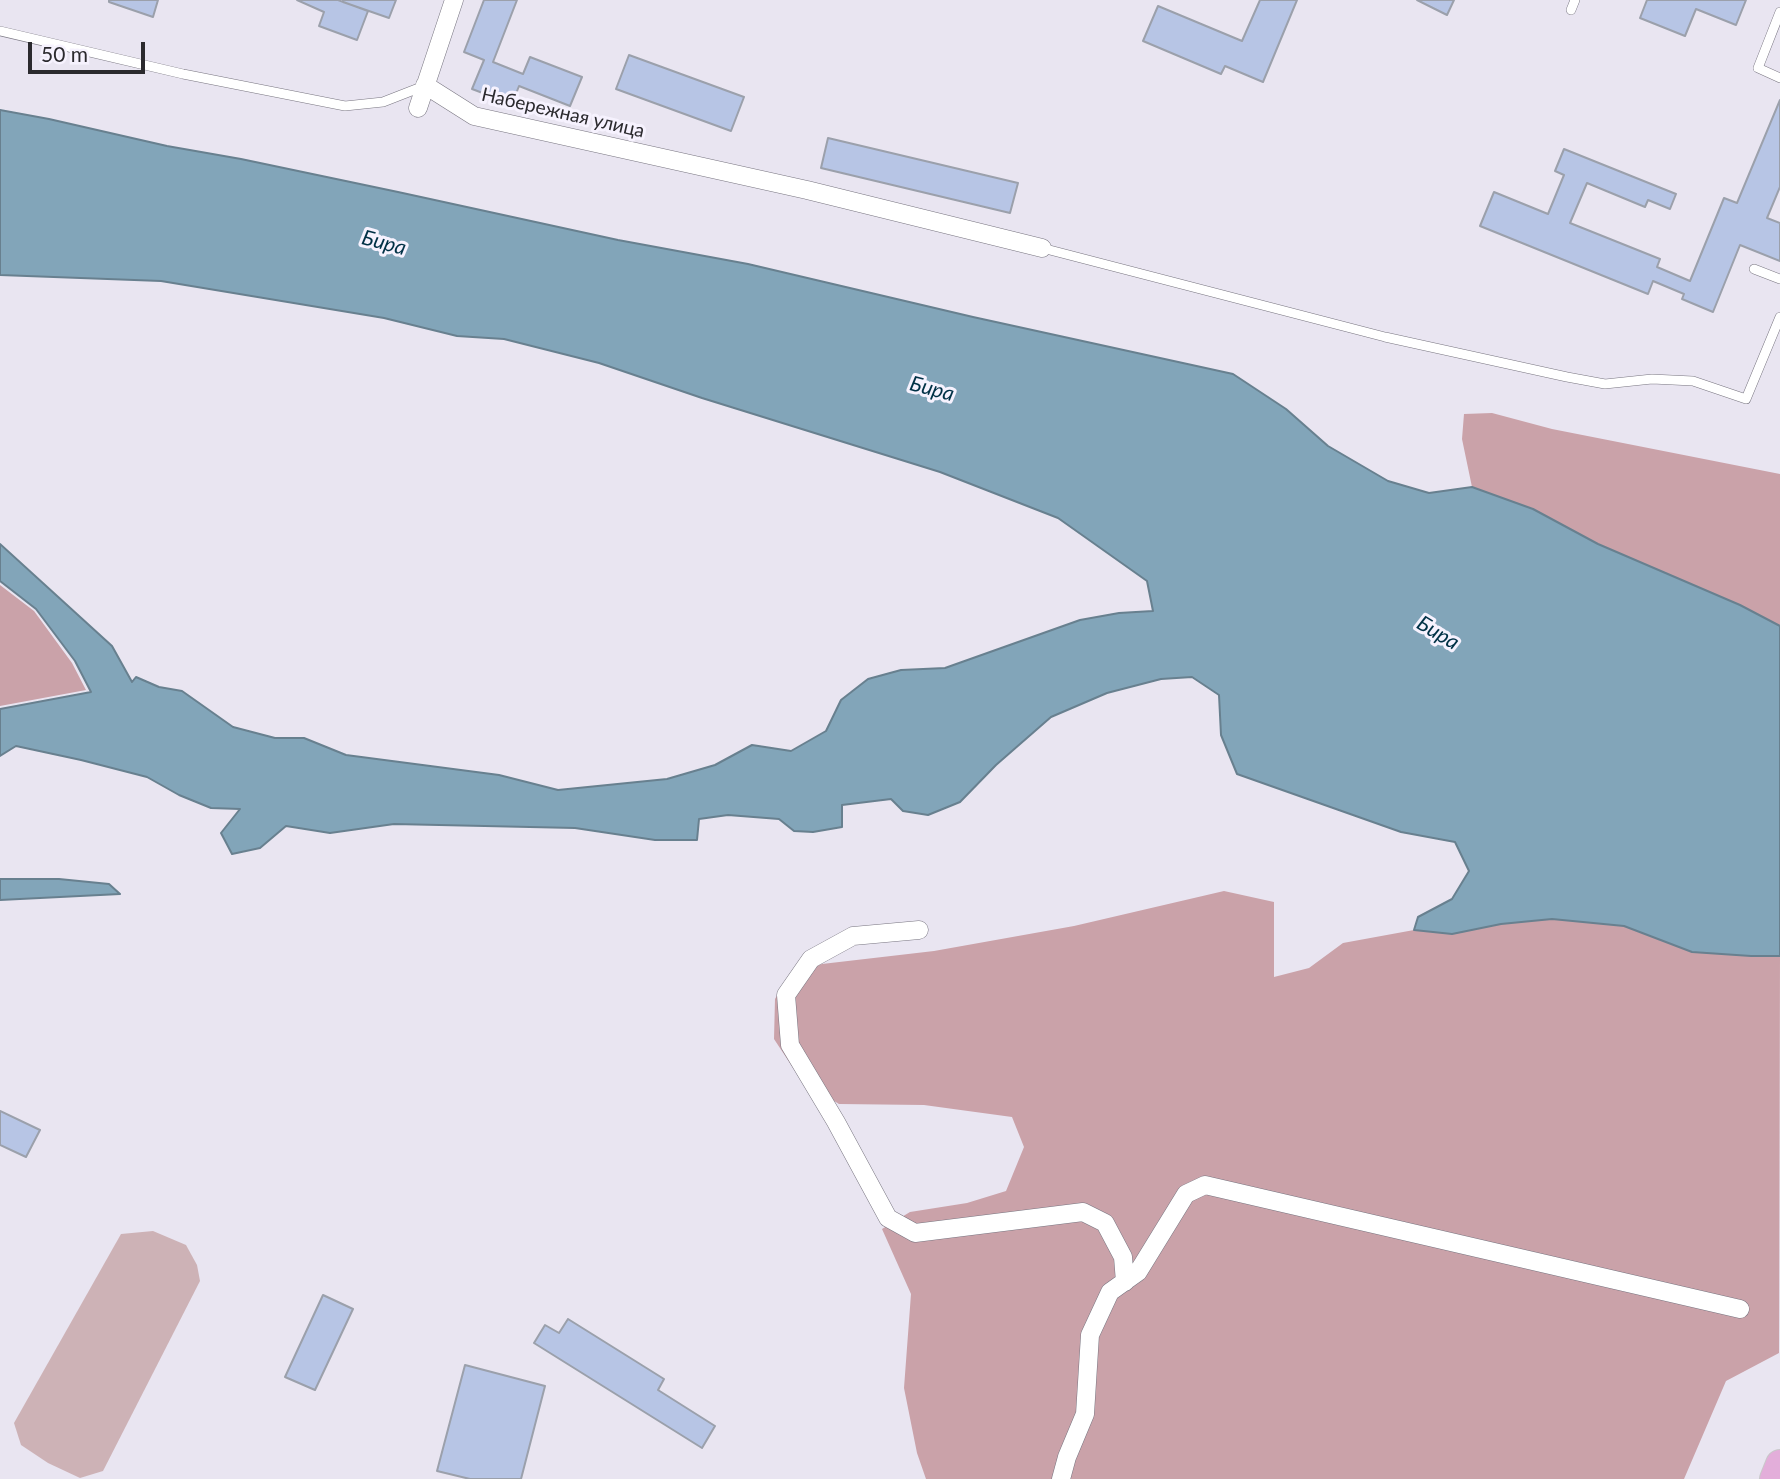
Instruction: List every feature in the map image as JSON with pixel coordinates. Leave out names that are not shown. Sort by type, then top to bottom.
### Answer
[{"type":"main road","points":[[1774,1479],[1780,1464]]},
{"type":"street","points":[[418,108],[454,0]]},
{"type":"street","name":"Набережная улица","points":[[425,85],[474,116],[807,190],[1042,248]]},
{"type":"street","points":[[919,930],[853,936],[811,959],[786,995],[790,1045],[888,1218],[915,1233],[1083,1212],[1105,1223],[1123,1257],[1125,1282]]},
{"type":"street","points":[[1061,1479],[1084,1414],[1090,1335],[1110,1292],[1138,1272],[1186,1194],[1205,1185],[1740,1309]]},
{"type":"lane","points":[[1571,10],[1575,0]]},
{"type":"lane","points":[[1780,12],[1758,68],[1780,78]]},
{"type":"lane","points":[[0,31],[183,74],[345,106],[383,102],[425,85]]},
{"type":"lane","points":[[1042,248],[1385,337],[1554,374],[1605,384],[1652,379],[1693,381],[1745,399],[1780,317]]},
{"type":"lane","points":[[1754,269],[1780,279]]},
{"type":"shaded area","points":[[1492,413],[1552,429],[1780,474],[1780,626],[1740,605],[1598,544],[1533,509],[1472,487],[1462,439],[1464,414]]},
{"type":"shaded area","points":[[0,585],[34,611],[72,663],[86,690],[0,706]]},
{"type":"shaded area","points":[[1224,891],[1274,902],[1274,977],[1309,968],[1343,943],[1414,930],[1452,934],[1501,924],[1552,919],[1624,926],[1692,952],[1780,956],[1779,1353],[1726,1381],[1684,1479],[926,1479],[917,1453],[904,1388],[911,1294],[882,1229],[910,1212],[967,1203],[1006,1191],[1024,1147],[1012,1117],[924,1105],[839,1104],[801,1080],[774,1039],[775,999],[788,976],[822,964],[934,951],[1074,926]]},
{"type":"shaded area","points":[[153,1231],[186,1245],[197,1265],[200,1281],[103,1471],[80,1478],[48,1463],[21,1445],[14,1423],[121,1234]]},
{"type":"water","name":"Бира","points":[[0,110],[618,240],[748,264],[1233,374],[1286,409],[1328,446],[1388,481],[1429,493],[1472,487],[1533,509],[1598,544],[1740,605],[1780,626],[1780,956],[1692,952],[1624,926],[1552,919],[1501,924],[1452,934],[1414,930],[1418,917],[1452,899],[1469,871],[1455,842],[1401,832],[1237,774],[1221,735],[1219,695],[1192,677],[1161,679],[1107,693],[1051,717],[996,765],[960,802],[928,815],[903,811],[891,799],[842,805],[842,827],[813,832],[794,831],[779,819],[728,815],[699,819],[697,840],[655,840],[575,828],[394,824],[330,833],[286,826],[260,848],[232,854],[221,833],[240,809],[211,808],[179,795],[147,777],[81,760],[16,746],[0,756],[0,709],[91,692],[75,661],[36,609],[0,581],[0,544],[112,646],[132,682],[136,677],[159,687],[182,691],[233,727],[275,738],[304,738],[346,755],[499,775],[558,790],[667,779],[715,765],[752,745],[791,751],[826,731],[841,700],[868,679],[901,670],[945,668],[1080,620],[1119,613],[1153,611],[1147,581],[1058,518],[940,472],[599,363],[504,339],[457,336],[384,318],[161,281],[0,275]]},
{"type":"water","points":[[0,879],[59,879],[109,884],[120,894],[0,900]]},
{"type":"building","points":[[109,0],[158,0],[153,17]]},
{"type":"building","points":[[297,0],[338,0],[368,11],[357,40],[319,26],[324,12]]},
{"type":"building","points":[[343,0],[396,0],[389,18]]},
{"type":"building","points":[[484,0],[517,0],[493,62],[523,74],[530,57],[582,77],[570,106],[519,86],[512,104],[472,89],[484,60],[464,52]]},
{"type":"building","points":[[1260,0],[1297,0],[1263,82],[1225,66],[1221,74],[1143,41],[1158,6],[1242,41]]},
{"type":"building","points":[[1417,0],[1454,0],[1447,15]]},
{"type":"building","points":[[1647,0],[1746,0],[1736,25],[1696,9],[1685,36],[1640,18]]},
{"type":"building","points":[[629,55],[744,97],[731,131],[616,89]]},
{"type":"building","points":[[1780,100],[1780,187],[1767,218],[1780,223],[1780,261],[1740,245],[1713,312],[1682,299],[1684,294],[1653,281],[1648,294],[1480,226],[1494,192],[1548,214],[1564,175],[1555,171],[1564,149],[1676,194],[1670,209],[1648,200],[1645,207],[1587,183],[1570,223],[1660,259],[1657,267],[1690,281],[1724,198],[1737,203]]},
{"type":"building","points":[[828,138],[1018,183],[1010,213],[821,168]]},
{"type":"building","points":[[0,1111],[40,1130],[26,1157],[0,1145]]},
{"type":"building","points":[[323,1295],[353,1309],[315,1390],[285,1377]]},
{"type":"building","points":[[568,1319],[664,1379],[658,1390],[715,1426],[702,1448],[534,1343],[545,1325],[559,1333]]},
{"type":"building","points":[[465,1365],[545,1386],[521,1479],[470,1479],[437,1471]]}]
